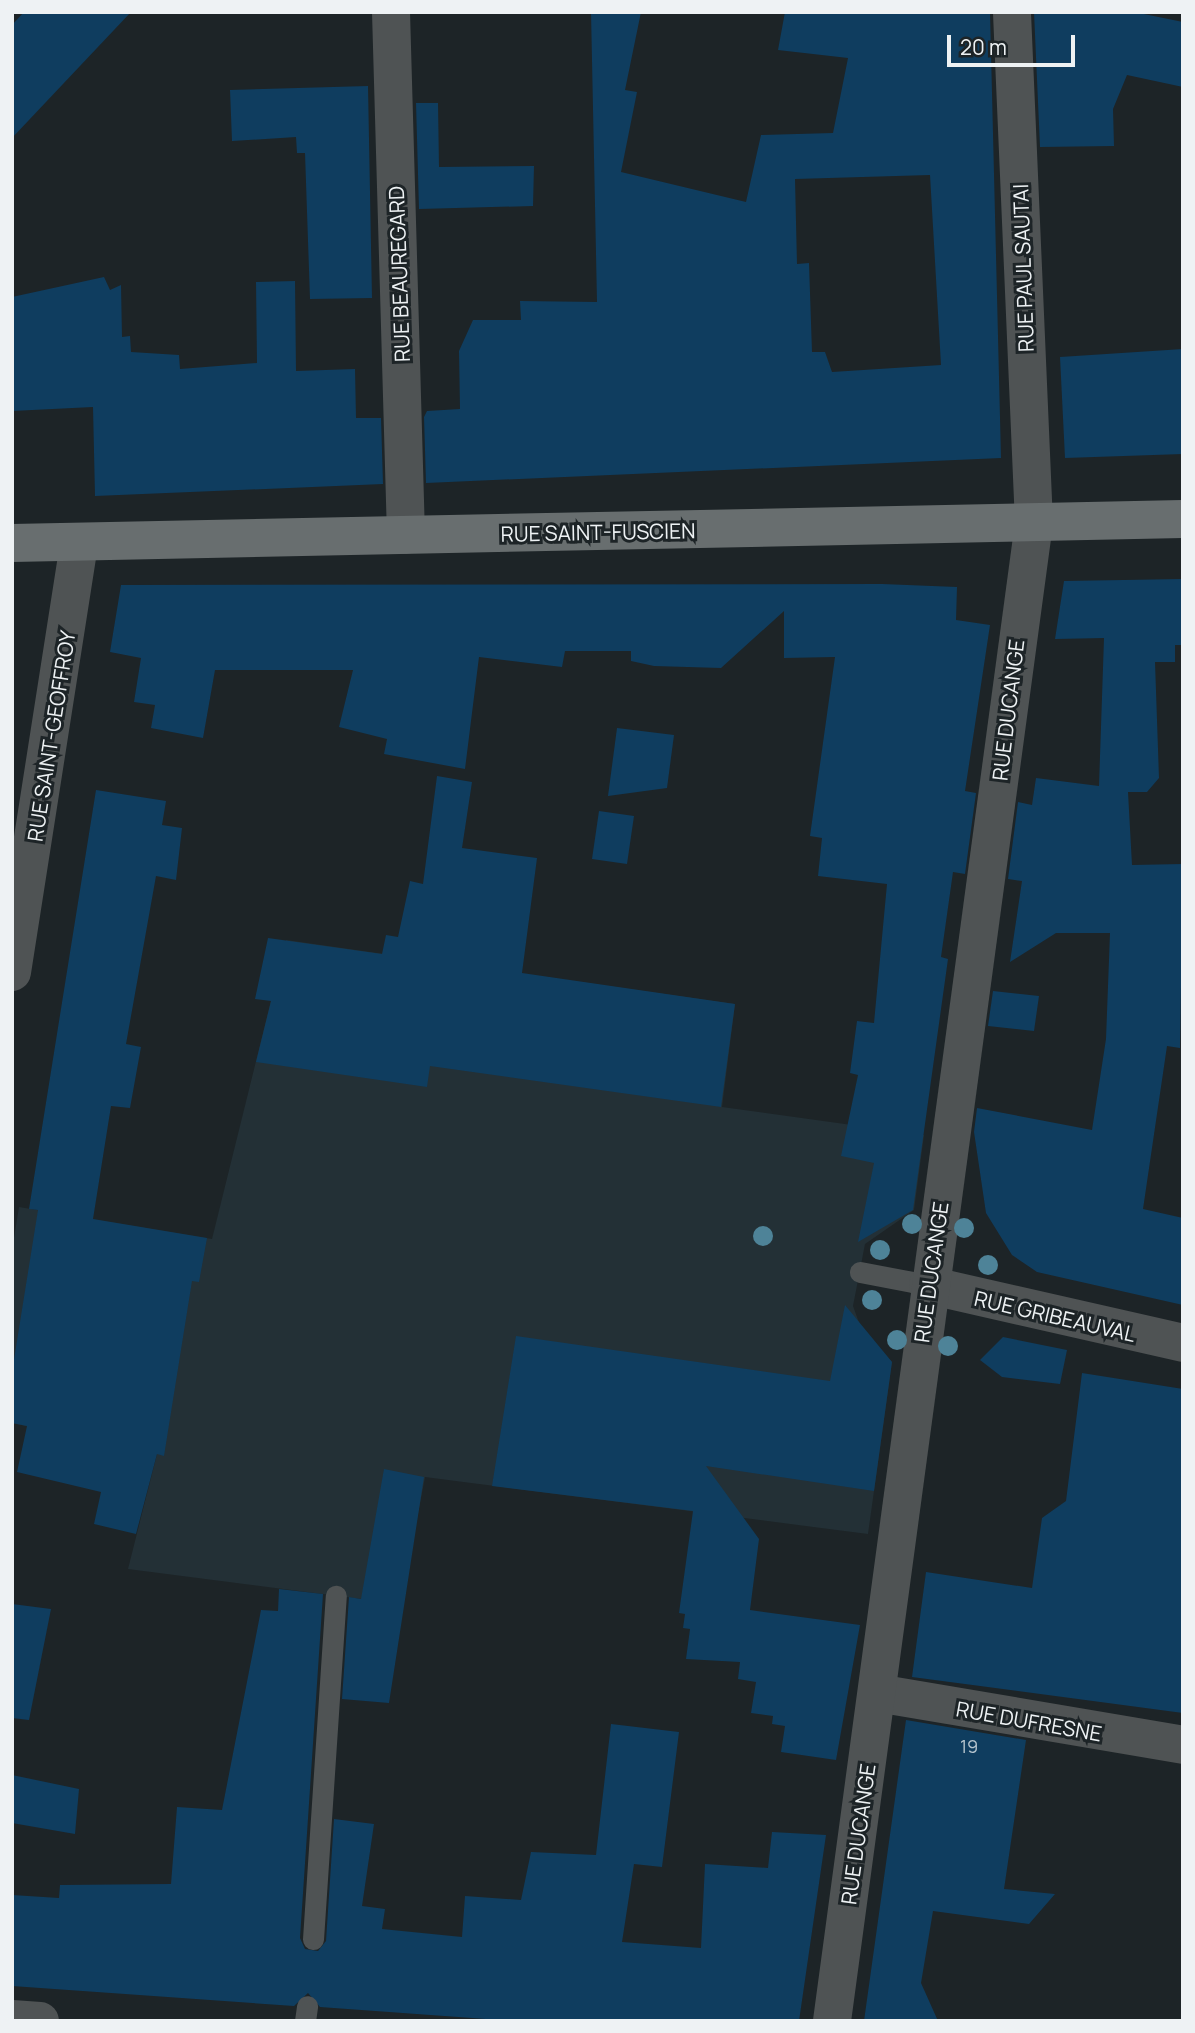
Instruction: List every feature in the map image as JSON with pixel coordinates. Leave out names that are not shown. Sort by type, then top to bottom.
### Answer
[{"type":"main road","name":"RUE SAINT-FUSCIEN","points":[[12,543],[1183,519]]},
{"type":"street","name":"RUE BEAUREGARD","points":[[391,12],[406,535]]},
{"type":"street","name":"RUE PAUL SAUTAI","points":[[1013,12],[1034,523]]},
{"type":"street","name":"RUE DUCANGE","points":[[832,2021],[877,1693],[928,1285],[1034,523]]},
{"type":"street","name":"RUE SAINT-GEOFFROY","points":[[12,972],[79,542]]},
{"type":"street","name":"RUE GRIBEAUVAL","points":[[928,1285],[1183,1343]]},
{"type":"street","name":"RUE DUFRESNE","points":[[877,1693],[1183,1745]]},
{"type":"street","points":[[12,2019],[40,2021]]},
{"type":"lane","points":[[860,1272],[928,1285]]},
{"type":"lane","points":[[313,1939],[336,1596]]},
{"type":"shaded area","points":[[286,940],[735,1004],[722,1107],[924,1135],[914,1210],[865,1244],[853,1306],[861,1328],[892,1362],[868,1534],[425,1477],[401,1604],[128,1569],[157,1454],[12,1423],[12,1250],[19,1207],[212,1239]]},
{"type":"building","points":[[24,12],[131,12],[12,138],[12,25]]},
{"type":"building","points":[[591,12],[641,12],[625,90],[637,92],[621,172],[746,202],[761,135],[833,133],[848,58],[778,50],[785,12],[990,12],[1001,458],[426,483],[424,417],[427,411],[460,409],[459,351],[473,320],[521,320],[520,301],[597,302]],"holes":[[[930,175],[941,365],[832,372],[825,352],[812,352],[809,263],[797,264],[795,179]]]},
{"type":"building","points":[[1034,12],[1134,12],[1183,22],[1183,87],[1127,75],[1113,109],[1114,146],[1040,147]]},
{"type":"building","points":[[368,86],[372,298],[310,299],[305,153],[297,153],[296,137],[232,141],[230,90]]},
{"type":"building","points":[[416,103],[438,103],[439,167],[534,166],[533,206],[419,209]]},
{"type":"building","points":[[104,277],[110,290],[121,285],[122,337],[130,336],[131,352],[179,355],[180,369],[257,363],[256,282],[295,281],[296,371],[355,369],[356,418],[381,418],[383,484],[95,496],[93,407],[12,411],[12,297]]},
{"type":"building","points":[[1183,349],[1183,454],[1065,458],[1060,357]]},
{"type":"building","points":[[1183,579],[1183,645],[1175,645],[1175,662],[1155,662],[1159,778],[1147,792],[1128,792],[1132,865],[1183,864],[1180,1048],[1167,1046],[1143,1209],[1183,1218],[1183,1305],[1037,1272],[1012,1255],[986,1213],[974,1132],[977,1108],[1092,1130],[1106,1039],[1110,933],[1056,933],[1010,962],[1022,881],[1008,879],[1018,802],[1032,805],[1036,778],[1099,786],[1104,638],[1055,639],[1064,581]]},
{"type":"building","points":[[882,584],[957,587],[956,620],[990,625],[965,791],[976,793],[965,874],[953,872],[941,957],[948,959],[913,1210],[858,1242],[874,1163],[841,1156],[858,1075],[850,1073],[857,1021],[874,1023],[887,884],[818,876],[822,838],[810,836],[835,657],[784,658],[784,611],[721,668],[654,666],[631,661],[631,651],[565,651],[562,667],[479,657],[465,769],[384,754],[387,739],[339,727],[353,670],[215,670],[203,738],[151,728],[155,705],[134,702],[141,658],[110,652],[121,585]]},
{"type":"building","points":[[617,728],[674,735],[667,788],[608,796]]},
{"type":"building","points":[[437,776],[472,782],[462,848],[537,858],[522,973],[735,1004],[721,1107],[430,1066],[427,1087],[256,1062],[271,1001],[255,999],[268,938],[382,954],[386,935],[398,937],[410,881],[423,884]]},
{"type":"building","points":[[96,790],[166,801],[162,825],[182,828],[176,880],[156,876],[126,1044],[141,1047],[130,1108],[111,1106],[93,1219],[207,1238],[199,1282],[192,1281],[164,1456],[157,1454],[136,1534],[94,1524],[101,1492],[17,1472],[27,1426],[12,1423],[12,1372],[38,1210],[29,1209]]},
{"type":"building","points":[[599,811],[634,816],[627,864],[592,859]]},
{"type":"building","points":[[993,991],[1039,996],[1034,1031],[988,1026]]},
{"type":"building","points":[[845,1305],[892,1362],[874,1491],[706,1466],[759,1539],[750,1610],[860,1625],[836,1760],[781,1752],[785,1726],[772,1724],[773,1716],[751,1713],[756,1682],[738,1679],[740,1662],[686,1659],[690,1629],[683,1628],[685,1614],[679,1613],[693,1511],[492,1486],[516,1336],[830,1381]]},
{"type":"building","points":[[1003,1337],[1067,1350],[1060,1384],[1002,1377],[980,1360]]},
{"type":"building","points":[[1082,1373],[1183,1389],[1183,1713],[912,1677],[926,1572],[1032,1588],[1042,1518],[1066,1501]]},
{"type":"building","points":[[384,1469],[424,1477],[389,1703],[342,1699],[349,1597],[361,1599]]},
{"type":"building","points":[[279,1589],[323,1594],[300,1938],[305,1949],[318,1951],[326,1941],[334,1819],[374,1824],[362,1906],[385,1909],[382,1929],[462,1937],[465,1896],[521,1900],[531,1852],[596,1855],[611,1724],[679,1732],[662,1867],[634,1864],[622,1942],[701,1948],[705,1864],[768,1868],[772,1832],[826,1835],[799,2021],[513,2021],[320,2007],[308,1993],[294,2006],[12,1986],[12,1895],[59,1898],[60,1885],[171,1884],[177,1807],[222,1810],[261,1610],[278,1611]]},
{"type":"building","points":[[12,1604],[51,1609],[29,1720],[12,1718]]},
{"type":"building","points":[[906,1720],[1026,1740],[1004,1889],[1055,1894],[1029,1924],[933,1911],[921,1983],[938,2021],[864,2021]]},
{"type":"building","points":[[12,1775],[79,1789],[75,1834],[12,1823]]}]
